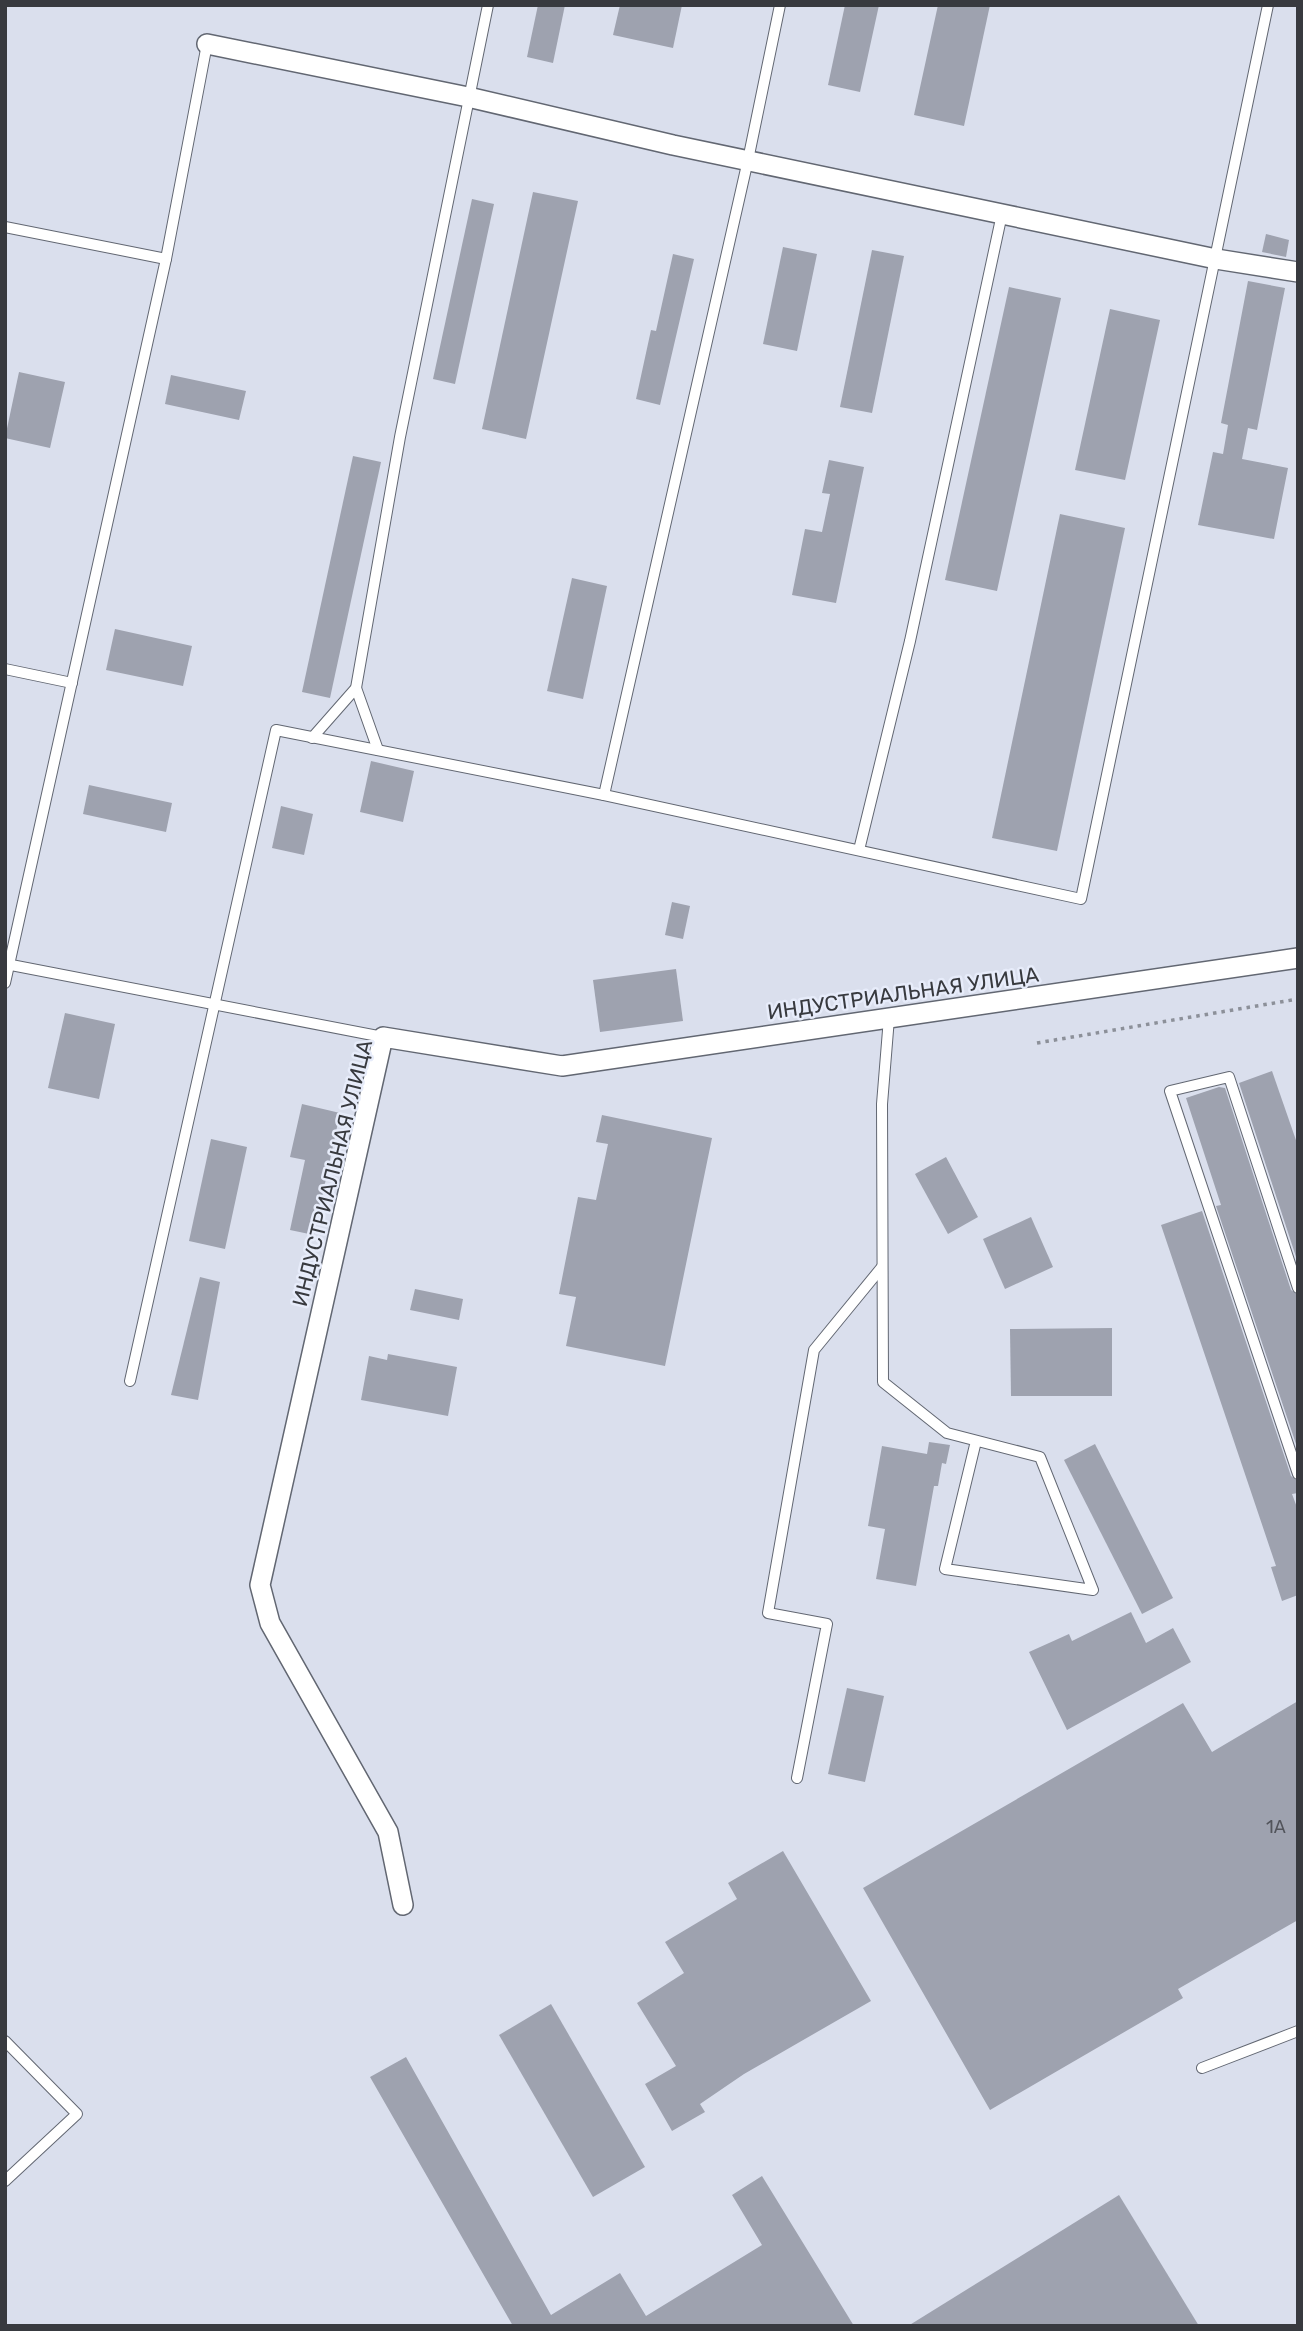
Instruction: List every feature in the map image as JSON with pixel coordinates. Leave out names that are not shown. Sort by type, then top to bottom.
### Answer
[{"type":"street","points":[[207,44],[468,97],[748,160],[1216,259],[1298,272]]},
{"type":"street","name":"ИНДУСТРИАЛЬНАЯ УЛИЦА","points":[[403,1905],[388,1832],[270,1623],[260,1585],[383,1037],[562,1066],[1298,958]]},
{"type":"lane","points":[[378,750],[356,688],[400,437],[488,5]]},
{"type":"lane","points":[[604,795],[748,160],[780,5]]},
{"type":"lane","points":[[130,1381],[276,730],[604,795],[1081,900],[1268,5]]},
{"type":"lane","points":[[5,983],[7,964],[166,259],[207,44]]},
{"type":"lane","points":[[859,850],[910,641],[1002,214]]},
{"type":"lane","points":[[5,227],[166,259]]},
{"type":"lane","points":[[5,669],[72,683]]},
{"type":"lane","points":[[312,738],[356,688]]},
{"type":"lane","points":[[7,964],[383,1037]]},
{"type":"lane","points":[[889,1018],[882,1104],[883,1382],[947,1433],[1041,1457],[1093,1590],[945,1569],[976,1441]]},
{"type":"lane","points":[[1298,1288],[1229,1077],[1170,1091],[1298,1474]]},
{"type":"lane","points":[[797,1779],[827,1624],[768,1613],[814,1350],[883,1267]]},
{"type":"lane","points":[[1202,2068],[1298,2031]]},
{"type":"lane","points":[[5,2041],[77,2114],[5,2181]]},
{"type":"path","points":[[1037,1043],[1298,999]]},
{"type":"building","points":[[538,5],[565,5],[553,63],[527,57]]},
{"type":"building","points":[[620,5],[682,5],[673,48],[613,35]]},
{"type":"building","points":[[845,5],[879,5],[860,92],[828,85]]},
{"type":"building","points":[[938,5],[990,5],[964,126],[914,115]]},
{"type":"building","points":[[533,192],[578,201],[526,439],[482,429]]},
{"type":"building","points":[[472,199],[494,204],[455,384],[433,379]]},
{"type":"building","points":[[1266,234],[1289,240],[1286,257],[1262,252]]},
{"type":"building","points":[[783,247],[817,254],[797,351],[763,344]]},
{"type":"building","points":[[872,250],[904,256],[872,413],[840,407]]},
{"type":"building","points":[[673,254],[694,259],[660,405],[636,399],[651,330],[656,331]]},
{"type":"building","points":[[1248,281],[1285,288],[1257,430],[1248,428],[1242,459],[1288,468],[1274,539],[1198,525],[1213,452],[1223,454],[1228,425],[1221,423]]},
{"type":"building","points":[[1009,287],[1061,298],[997,591],[945,580]]},
{"type":"building","points":[[1110,309],[1160,320],[1125,480],[1075,470]]},
{"type":"building","points":[[19,372],[65,382],[50,448],[5,438]]},
{"type":"building","points":[[171,375],[246,391],[239,420],[165,404]]},
{"type":"building","points":[[353,456],[381,462],[330,698],[302,692]]},
{"type":"building","points":[[829,460],[864,467],[836,603],[792,595],[805,529],[822,532],[830,494],[822,493]]},
{"type":"building","points":[[1060,514],[1125,528],[1057,851],[992,838]]},
{"type":"building","points":[[572,578],[607,586],[583,699],[547,691]]},
{"type":"building","points":[[115,629],[192,646],[183,686],[106,670]]},
{"type":"building","points":[[371,761],[414,771],[403,822],[360,812]]},
{"type":"building","points":[[89,785],[172,803],[166,832],[83,814]]},
{"type":"building","points":[[281,806],[313,814],[304,855],[272,848]]},
{"type":"building","points":[[672,902],[690,906],[683,939],[665,935]]},
{"type":"building","points":[[676,969],[683,1021],[600,1032],[593,980]]},
{"type":"building","points":[[65,1013],[115,1024],[99,1099],[48,1088]]},
{"type":"building","points":[[1272,1071],[1298,1146],[1298,1263],[1239,1083]]},
{"type":"building","points":[[1219,1087],[1225,1088],[1291,1290],[1298,1295],[1298,1450],[1216,1206],[1221,1205],[1186,1098]]},
{"type":"building","points":[[302,1104],[340,1113],[314,1235],[290,1230],[305,1160],[290,1157]]},
{"type":"building","points":[[602,1115],[712,1138],[665,1366],[566,1346],[576,1297],[559,1294],[578,1197],[596,1200],[608,1144],[596,1142]]},
{"type":"building","points":[[211,1139],[247,1147],[225,1249],[189,1241]]},
{"type":"building","points":[[946,1157],[978,1217],[948,1234],[915,1174]]},
{"type":"building","points":[[1202,1211],[1291,1476],[1298,1481],[1298,1493],[1292,1494],[1298,1510],[1298,1595],[1282,1601],[1271,1567],[1276,1566],[1161,1225]]},
{"type":"building","points":[[1031,1217],[1053,1267],[1005,1289],[983,1239]]},
{"type":"building","points":[[200,1277],[220,1282],[198,1400],[171,1395]]},
{"type":"building","points":[[415,1289],[463,1299],[459,1320],[410,1310]]},
{"type":"building","points":[[1112,1328],[1112,1396],[1011,1396],[1010,1329]]},
{"type":"building","points":[[388,1354],[457,1367],[448,1416],[361,1400],[369,1356],[387,1360]]},
{"type":"building","points":[[929,1442],[950,1445],[946,1464],[942,1463],[938,1486],[934,1486],[916,1586],[876,1579],[885,1529],[868,1526],[882,1446],[927,1454]]},
{"type":"building","points":[[1095,1444],[1173,1598],[1142,1614],[1064,1460]]},
{"type":"building","points":[[1131,1612],[1146,1643],[1173,1628],[1191,1662],[1067,1730],[1029,1652],[1069,1634],[1072,1641]]},
{"type":"building","points":[[847,1688],[884,1696],[865,1782],[828,1774]]},
{"type":"building","points":[[1298,1701],[1298,1920],[1178,1989],[1183,1998],[990,2110],[863,1888],[1183,1703],[1212,1752]]},
{"type":"building","points":[[783,1851],[871,2001],[744,2074],[700,2104],[705,2112],[672,2131],[645,2084],[676,2066],[637,2003],[684,1973],[665,1942],[737,1899],[728,1883]]},
{"type":"building","points":[[551,2004],[645,2167],[593,2197],[499,2035]]},
{"type":"building","points":[[406,2057],[551,2315],[620,2273],[646,2316],[762,2245],[732,2195],[762,2176],[854,2326],[513,2326],[370,2077]]},
{"type":"building","points":[[1119,2195],[1199,2326],[908,2326]]}]
